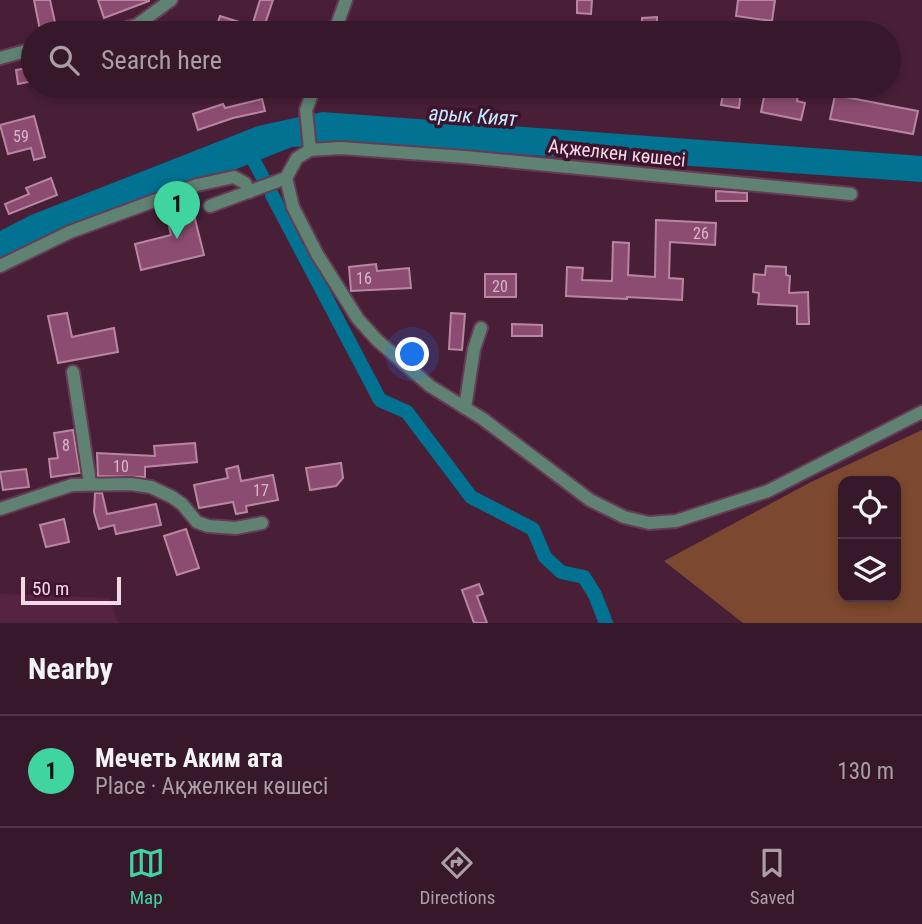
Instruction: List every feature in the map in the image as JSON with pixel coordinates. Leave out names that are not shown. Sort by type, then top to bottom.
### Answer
[{"type":"street","points":[[142,21],[171,0]]},
{"type":"street","points":[[338,21],[346,0]]},
{"type":"street","points":[[0,58],[21,52]]},
{"type":"street","points":[[209,206],[286,178],[297,158],[310,149],[306,110],[310,98]]},
{"type":"street","name":"Ақжелкен көшесі","points":[[310,149],[341,148],[465,158],[851,194]]},
{"type":"street","points":[[0,266],[70,232],[197,185],[234,177],[245,183],[249,192]]},
{"type":"street","points":[[286,178],[293,207],[317,254],[358,319],[401,363],[590,500],[624,517],[649,523],[676,521],[768,491],[922,412]]},
{"type":"street","points":[[465,408],[474,349],[481,328]]},
{"type":"street","points":[[73,372],[90,483]]},
{"type":"street","points":[[0,509],[72,485],[131,484],[151,487],[172,497],[197,522],[208,526],[236,528],[262,523]]},
{"type":"shaded area","points":[[922,430],[922,623],[743,623],[664,561],[811,482]]},
{"type":"shaded area","points":[[0,595],[109,598],[118,623],[0,623]]},
{"type":"water","points":[[322,112],[922,156],[922,182],[357,143],[292,147],[226,173],[73,224],[0,258],[0,231],[31,215],[258,126]]},
{"type":"building","points":[[34,0],[50,0],[55,21],[38,21]]},
{"type":"building","points":[[98,0],[149,0],[149,1],[104,18]]},
{"type":"building","points":[[260,0],[273,0],[266,21],[254,21]]},
{"type":"building","points":[[577,0],[592,0],[591,14],[577,13]]},
{"type":"building","points":[[738,0],[775,0],[772,21],[736,16]]},
{"type":"building","points":[[220,16],[236,21],[218,21]]},
{"type":"building","points":[[657,17],[657,21],[642,21],[642,18]]},
{"type":"building","points":[[21,69],[21,83],[18,84],[16,70]]},
{"type":"building","points":[[722,98],[740,98],[739,108],[721,105]]},
{"type":"building","points":[[764,98],[797,98],[797,101],[805,103],[801,120],[761,112]]},
{"type":"building","points":[[834,98],[851,98],[918,111],[913,134],[830,119]]},
{"type":"building","points":[[262,99],[265,111],[198,130],[193,114],[223,104],[225,108]]},
{"type":"building","points":[[34,116],[45,157],[34,160],[31,148],[8,154],[0,125]]},
{"type":"building","points":[[51,178],[57,195],[9,214],[5,204],[29,194],[26,188]]},
{"type":"building","points":[[716,191],[747,193],[747,201],[716,201]]},
{"type":"building","points":[[192,207],[204,255],[141,270],[135,244],[171,235],[166,213]]},
{"type":"building","points":[[656,220],[716,223],[715,245],[670,242],[669,278],[683,279],[682,300],[566,296],[567,267],[583,268],[582,280],[612,281],[613,242],[629,243],[628,275],[655,277]]},
{"type":"building","points":[[376,264],[377,271],[409,268],[411,288],[351,291],[349,267]]},
{"type":"building","points":[[766,266],[786,267],[786,275],[790,276],[789,293],[808,292],[809,324],[797,324],[797,306],[758,304],[759,293],[753,292],[754,274],[765,275]]},
{"type":"building","points":[[485,274],[516,274],[516,297],[485,297]]},
{"type":"building","points":[[67,313],[72,337],[114,328],[118,352],[58,363],[48,316]]},
{"type":"building","points":[[451,313],[465,314],[462,350],[449,349]]},
{"type":"building","points":[[512,324],[542,325],[542,336],[512,336]]},
{"type":"building","points":[[73,430],[80,473],[51,477],[49,459],[58,458],[54,433]]},
{"type":"building","points":[[195,443],[197,462],[145,467],[145,477],[98,476],[97,453],[155,456],[154,446]]},
{"type":"building","points":[[341,463],[343,478],[336,486],[310,490],[306,468]]},
{"type":"building","points":[[238,466],[241,481],[273,475],[278,500],[246,506],[247,512],[236,514],[233,502],[199,508],[194,485],[228,478],[226,469]]},
{"type":"building","points":[[26,469],[29,487],[3,490],[0,472]]},
{"type":"building","points":[[95,493],[102,493],[107,514],[156,504],[161,525],[116,534],[114,525],[99,529],[94,512]]},
{"type":"building","points":[[64,519],[69,542],[46,547],[40,525]]},
{"type":"building","points":[[186,529],[199,568],[177,575],[164,536]]},
{"type":"building","points":[[479,584],[483,594],[477,596],[487,623],[474,623],[462,590]]},
{"type":"waterway","points":[[247,148],[262,176]]},
{"type":"waterway","points":[[272,195],[380,400],[407,412],[471,497],[533,529],[545,557],[561,572],[584,577],[595,595],[606,623]]},
{"type":"place","name":"Мечеть Аким ата","points":[[177,239]]},
{"type":"water label","name":"арык Кият","points":[[473,116]]}]
